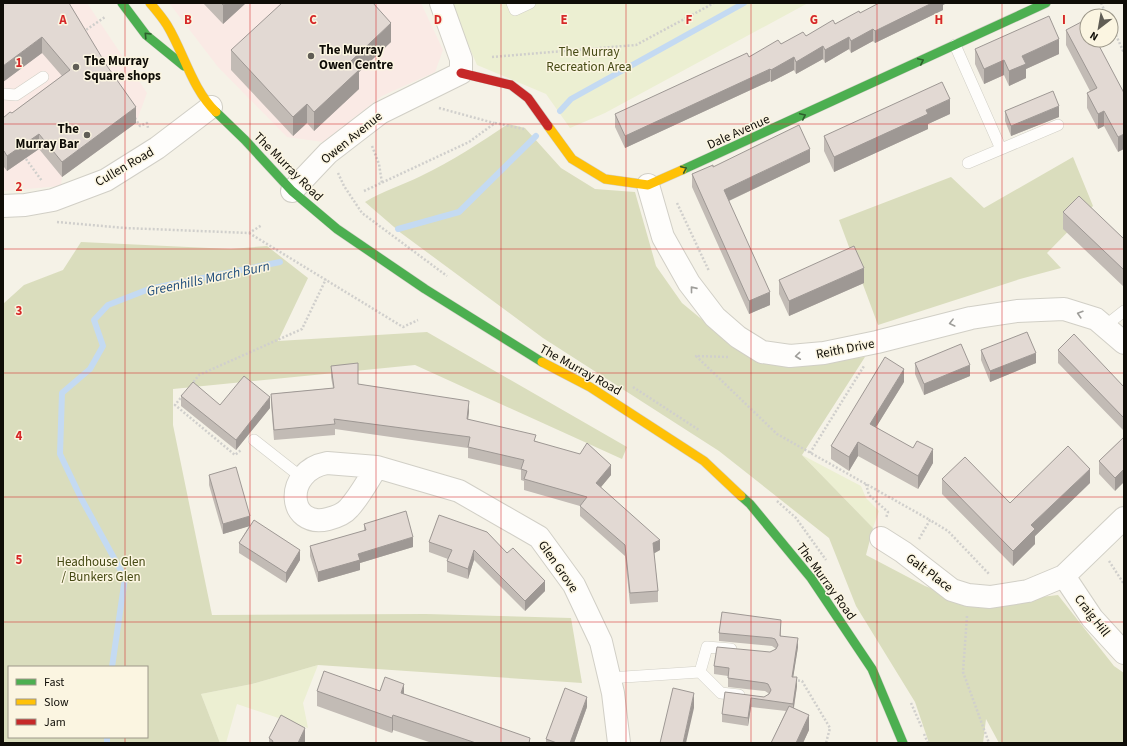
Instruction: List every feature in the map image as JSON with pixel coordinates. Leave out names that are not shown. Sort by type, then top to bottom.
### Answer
[{"type":"street","name":"The Murray Road","points":[[122,3],[146,35],[188,69]]},
{"type":"street","name":"The Murray Road","points":[[150,3],[167,25],[188,69],[211,107],[245,140],[292,191],[342,232],[526,353],[590,387],[704,461],[750,504],[811,578],[872,669],[903,743]]},
{"type":"street","points":[[441,3],[461,66],[511,85],[528,98],[572,159],[605,179],[657,181]]},
{"type":"street","name":"Dale Avenue","points":[[657,181],[1046,3]]},
{"type":"street","name":"Owen Avenue","points":[[292,191],[328,153],[380,113],[461,66]]},
{"type":"street","name":"Cullen Road","points":[[3,206],[25,205],[53,200],[138,167],[157,148],[211,107]]},
{"type":"street","name":"Reith Drive","points":[[657,181],[663,237],[688,283],[719,320],[738,338],[762,352],[790,356],[824,353],[971,318],[1017,311],[1064,310],[1096,319],[1124,343]]},
{"type":"street","name":"Glen Grove","points":[[301,477],[312,467],[327,463],[377,467],[459,491],[539,537],[574,585],[601,642],[609,678],[619,743]]},
{"type":"street","points":[[301,477],[296,487],[298,508],[304,516],[321,521],[337,517],[349,508],[377,467]]},
{"type":"street","name":"Galt Place","points":[[881,538],[908,556],[952,590],[968,595],[990,597],[1028,591],[1064,576],[1124,518]]},
{"type":"street","name":"Craig Hill","points":[[1064,576],[1092,618],[1124,653]]},
{"type":"lane","points":[[512,3],[515,10],[530,3]]},
{"type":"lane","points":[[955,45],[1001,149]]},
{"type":"lane","points":[[3,94],[16,95],[43,77]]},
{"type":"lane","points":[[968,163],[1058,126]]},
{"type":"lane","points":[[1105,326],[1124,311]]},
{"type":"lane","points":[[254,440],[301,477]]},
{"type":"lane","points":[[700,672],[707,647],[739,650]]},
{"type":"lane","points":[[609,678],[700,672],[721,693],[750,696]]},
{"type":"path","points":[[461,66],[636,45],[714,3]]},
{"type":"path","points":[[79,34],[103,18]]},
{"type":"path","points":[[1119,42],[1124,53]]},
{"type":"path","points":[[432,106],[529,131]]},
{"type":"path","points":[[131,113],[140,126],[147,122],[149,127]]},
{"type":"path","points":[[364,191],[469,142],[495,123]]},
{"type":"path","points":[[376,155],[382,183]]},
{"type":"path","points":[[26,158],[46,186]]},
{"type":"path","points":[[657,181],[711,276]]},
{"type":"path","points":[[56,222],[125,228],[249,232],[403,327],[418,320]]},
{"type":"path","points":[[249,232],[262,225]]},
{"type":"path","points":[[189,387],[199,375],[302,329],[326,279]]},
{"type":"path","points":[[810,453],[872,352],[875,342]]},
{"type":"path","points":[[762,352],[739,358],[696,356],[777,434],[948,531],[991,576],[1003,594]]},
{"type":"path","points":[[184,393],[175,405],[235,455],[254,440]]},
{"type":"path","points":[[866,484],[869,495],[888,512],[881,538]]},
{"type":"path","points":[[908,556],[930,520]]},
{"type":"path","points":[[1098,543],[1124,584]]},
{"type":"path","points":[[968,595],[963,672],[989,743]]},
{"type":"path","points":[[787,679],[802,681],[830,728],[826,743]]},
{"type":"shaded area","points":[[3,3],[87,3],[147,93],[136,123],[62,177],[61,186],[3,191]]},
{"type":"shaded area","points":[[169,3],[421,3],[443,50],[435,72],[382,96],[323,142],[287,137],[218,67]]},
{"type":"green space","name":"The Murray Recreation Area","points":[[450,3],[808,3],[605,113],[570,128],[546,94],[477,65]]},
{"type":"green space","points":[[508,124],[525,128],[561,168],[595,189],[635,192],[656,266],[682,303],[734,346],[762,364],[865,357],[802,455],[873,528],[866,555],[925,586],[976,605],[1058,595],[1114,666],[1124,673],[1124,743],[999,743],[986,719],[983,743],[929,743],[915,702],[856,606],[829,538],[719,451],[543,338],[401,233],[365,202],[444,164]]},
{"type":"green space","points":[[1073,157],[1093,206],[1047,253],[1061,268],[1020,279],[878,325],[839,220],[951,177],[984,208]]},
{"type":"green space","name":"Headhouse Glen / Bunkers Glen","points":[[81,242],[231,249],[267,246],[308,278],[278,341],[427,332],[627,447],[622,459],[415,365],[173,389],[173,425],[212,615],[426,614],[571,618],[582,683],[318,665],[252,684],[201,694],[220,743],[4,743],[3,304],[24,285],[63,270]]},
{"type":"green space","points":[[802,455],[861,486],[866,498],[879,511],[873,528]]},
{"type":"green space","points":[[318,665],[303,703],[308,728],[237,704],[226,743],[220,743],[201,694],[252,684]]},
{"type":"building","points":[[3,3],[69,3],[107,66],[136,107],[62,162],[39,134],[7,156],[4,151],[3,152],[3,118],[70,70],[42,37],[3,66]]},
{"type":"building","name":"The Murray Owen Centre","points":[[282,3],[373,3],[391,23],[351,61],[359,70],[314,112],[307,104],[293,117],[231,50]]},
{"type":"building","points":[[879,3],[932,3],[875,31],[873,29],[851,41],[849,37],[825,50],[823,46],[796,62],[794,57],[771,70],[770,69],[625,136],[615,114],[747,53],[749,57],[778,40],[781,44],[803,32],[806,36],[833,20],[835,24],[859,11],[860,13]]},
{"type":"building","points":[[1049,16],[1059,39],[1022,56],[1026,64],[1009,71],[1004,60],[984,69],[975,49]]},
{"type":"building","points":[[1079,23],[1079,48],[1100,48],[1124,93],[1124,134],[1118,137],[1104,111],[1098,114],[1087,93],[1097,88],[1066,30]]},
{"type":"building","points":[[942,82],[950,99],[926,110],[928,114],[834,157],[824,136]]},
{"type":"building","points":[[1053,91],[1059,106],[1011,126],[1005,111]]},
{"type":"building","points":[[799,125],[810,149],[724,190],[770,292],[749,301],[692,174],[713,165],[713,167]]},
{"type":"building","points":[[1079,196],[1124,239],[1124,270],[1063,212]]},
{"type":"building","points":[[854,246],[864,268],[789,301],[779,280]]},
{"type":"building","points":[[1027,332],[1036,353],[990,371],[981,350]]},
{"type":"building","points":[[1074,334],[1124,387],[1124,418],[1058,350]]},
{"type":"building","points":[[961,344],[970,365],[924,384],[915,363]]},
{"type":"building","points":[[885,357],[904,369],[870,424],[913,448],[917,441],[933,449],[918,476],[858,442],[849,457],[831,446]]},
{"type":"building","points":[[358,363],[358,384],[469,401],[467,419],[536,435],[534,441],[580,454],[587,443],[611,465],[596,483],[660,540],[653,543],[658,591],[630,593],[625,545],[580,506],[587,497],[524,479],[527,471],[521,469],[524,460],[468,447],[470,437],[334,419],[335,424],[274,430],[271,394],[334,388],[331,366]]},
{"type":"building","points":[[244,376],[270,397],[236,440],[181,396],[193,382],[220,405]]},
{"type":"building","points":[[1124,437],[1124,469],[1115,478],[1099,461]]},
{"type":"building","points":[[1068,446],[1090,469],[1031,525],[1035,529],[1013,551],[942,479],[965,457],[1010,503]]},
{"type":"building","points":[[236,467],[250,516],[223,524],[209,475]]},
{"type":"building","points":[[406,511],[413,537],[358,554],[360,560],[318,572],[310,546],[366,530],[364,524]]},
{"type":"building","points":[[439,515],[487,532],[507,553],[513,548],[545,581],[525,601],[474,550],[468,569],[447,561],[452,550],[429,542]]},
{"type":"building","points":[[254,520],[300,550],[286,573],[239,543]]},
{"type":"building","points":[[722,612],[781,620],[780,636],[798,638],[792,677],[797,677],[793,704],[751,698],[748,718],[722,714],[725,692],[764,697],[769,694],[771,690],[768,684],[765,683],[728,678],[729,668],[714,666],[717,647],[770,652],[776,649],[778,645],[775,639],[772,638],[719,633]]},
{"type":"building","points":[[324,671],[380,691],[385,677],[404,684],[401,693],[530,738],[529,743],[476,743],[393,715],[392,718],[317,691]]},
{"type":"building","points":[[565,688],[587,697],[570,743],[557,743],[546,739]]},
{"type":"building","points":[[673,688],[694,693],[683,743],[660,743]]},
{"type":"building","points":[[789,706],[809,715],[796,743],[771,743]]},
{"type":"building","points":[[281,715],[305,728],[298,743],[272,743],[273,741],[269,738]]},
{"type":"waterway","name":"Greenhills March Burn","points":[[560,111],[571,99],[744,3]]},
{"type":"waterway","name":"Greenhills March Burn","points":[[398,229],[459,212],[536,136]]},
{"type":"waterway","name":"Greenhills March Burn","points":[[112,666],[125,578],[81,498],[60,454],[62,393],[90,369],[103,346],[94,320],[108,305],[149,289],[280,262]]},
{"type":"waterway","name":"Greenhills March Burn","points":[[107,738],[107,743]]},
{"type":"traffic: fast","points":[[122,3],[146,35],[184,66]]},
{"type":"traffic: fast","points":[[682,170],[1046,3]]},
{"type":"traffic: fast","points":[[216,112],[245,140],[292,191],[337,229],[425,289],[542,362]]},
{"type":"traffic: fast","points":[[741,496],[750,504],[811,578],[872,669],[903,743]]},
{"type":"traffic: slow","points":[[150,3],[167,25],[194,82],[216,112]]},
{"type":"traffic: slow","points":[[548,126],[572,159],[605,179],[648,185],[682,170]]},
{"type":"traffic: slow","points":[[542,362],[590,387],[704,461],[741,496]]},
{"type":"traffic: jam","points":[[461,73],[511,85],[528,98],[548,126]]},
{"type":"place","name":"The Murray Owen Centre","points":[[311,56]]},
{"type":"place","name":"The Murray Square shops","points":[[76,67]]},
{"type":"place","name":"The Murray Bar","points":[[87,135]]}]
